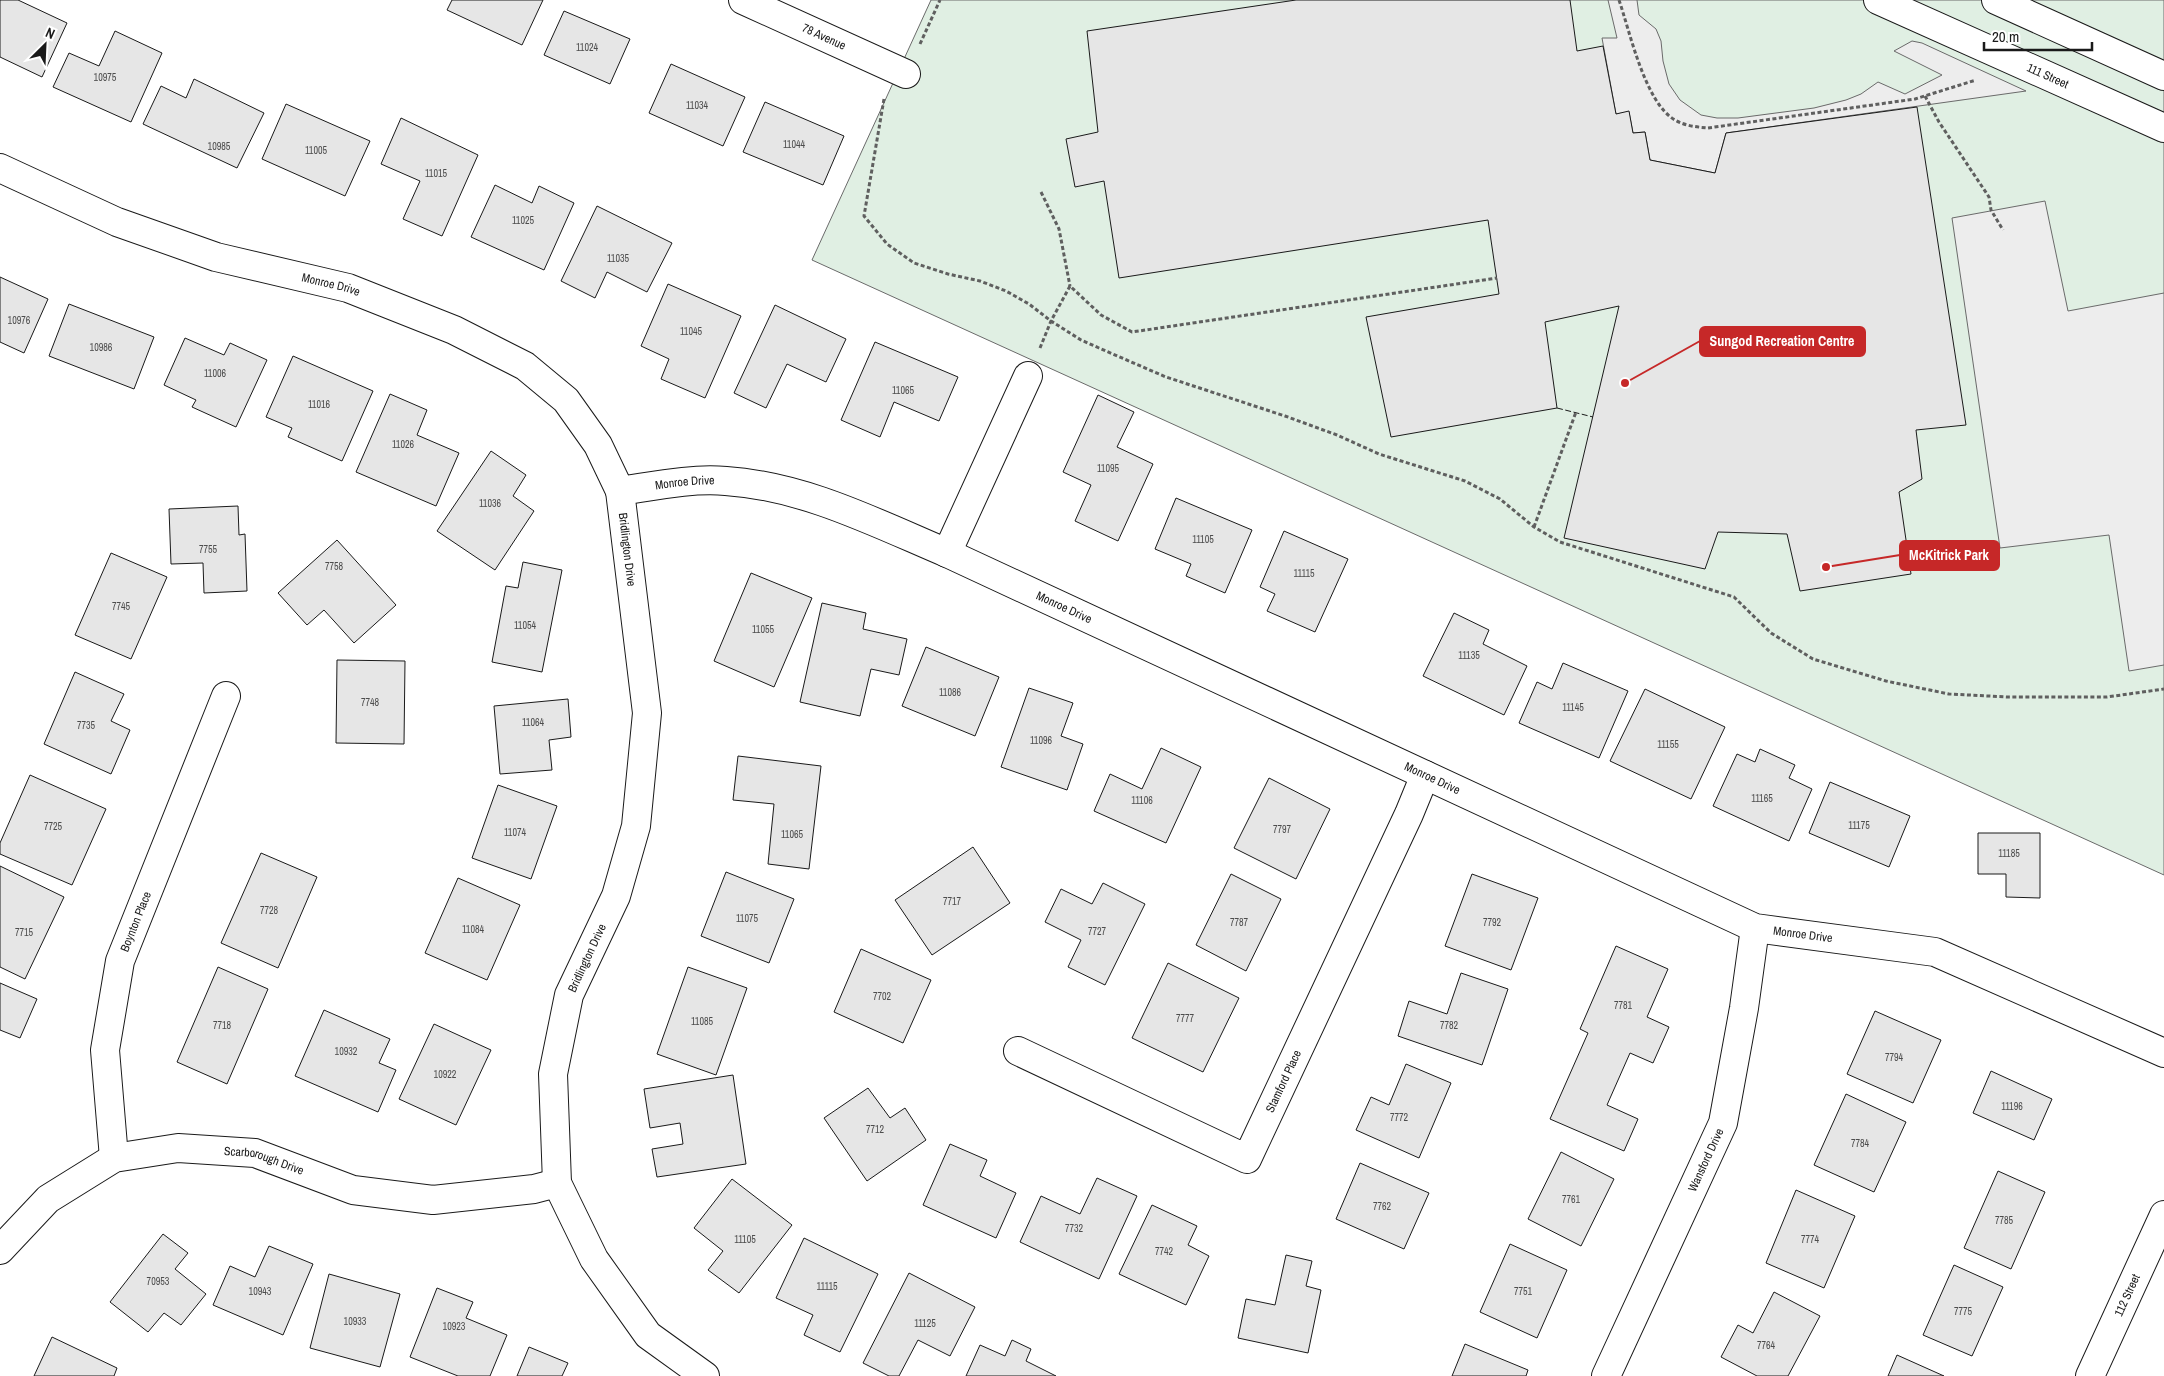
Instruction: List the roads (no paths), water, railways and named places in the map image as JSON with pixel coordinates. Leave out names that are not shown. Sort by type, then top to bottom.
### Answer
[{"type":"street","name":"78 Avenue","points":[[743,0],[906,74]]},
{"type":"street","name":"111 Street","points":[[1878,0],[2164,128]]},
{"type":"street","points":[[1996,0],[2164,76]]},
{"type":"street","name":"Monroe Drive","points":[[0,168],[117,222],[216,257],[348,288],[454,330],[525,366],[566,400],[598,445],[620,491],[682,482],[725,480],[773,486],[837,507],[947,553],[1755,928],[1935,952],[2164,1053]]},
{"type":"street","points":[[947,553],[1028,376]]},
{"type":"street","name":"Bridlington Drive","points":[[620,491],[647,713],[636,826],[616,896],[569,995],[553,1074],[557,1182],[594,1259],[648,1334],[705,1376]]},
{"type":"street","name":"Boynton Place","points":[[114,1158],[105,1050],[120,961],[226,696]]},
{"type":"street","name":"Stamford Place","points":[[1018,1051],[1247,1159],[1409,814],[1425,774]]},
{"type":"street","name":"Wansford Drive","points":[[1606,1376],[1723,1122],[1744,1008],[1755,928]]},
{"type":"street","name":"Scarborough Drive","points":[[0,1250],[48,1199],[114,1158],[178,1148],[255,1153],[352,1190],[432,1200],[534,1189],[557,1182]]},
{"type":"street","name":"112 Street","points":[[2090,1376],[2164,1215]]},
{"type":"place","name":"Sungod Recreation Centre","points":[[1625,383]]},
{"type":"place","name":"McKitrick Park","points":[[1826,567]]}]
